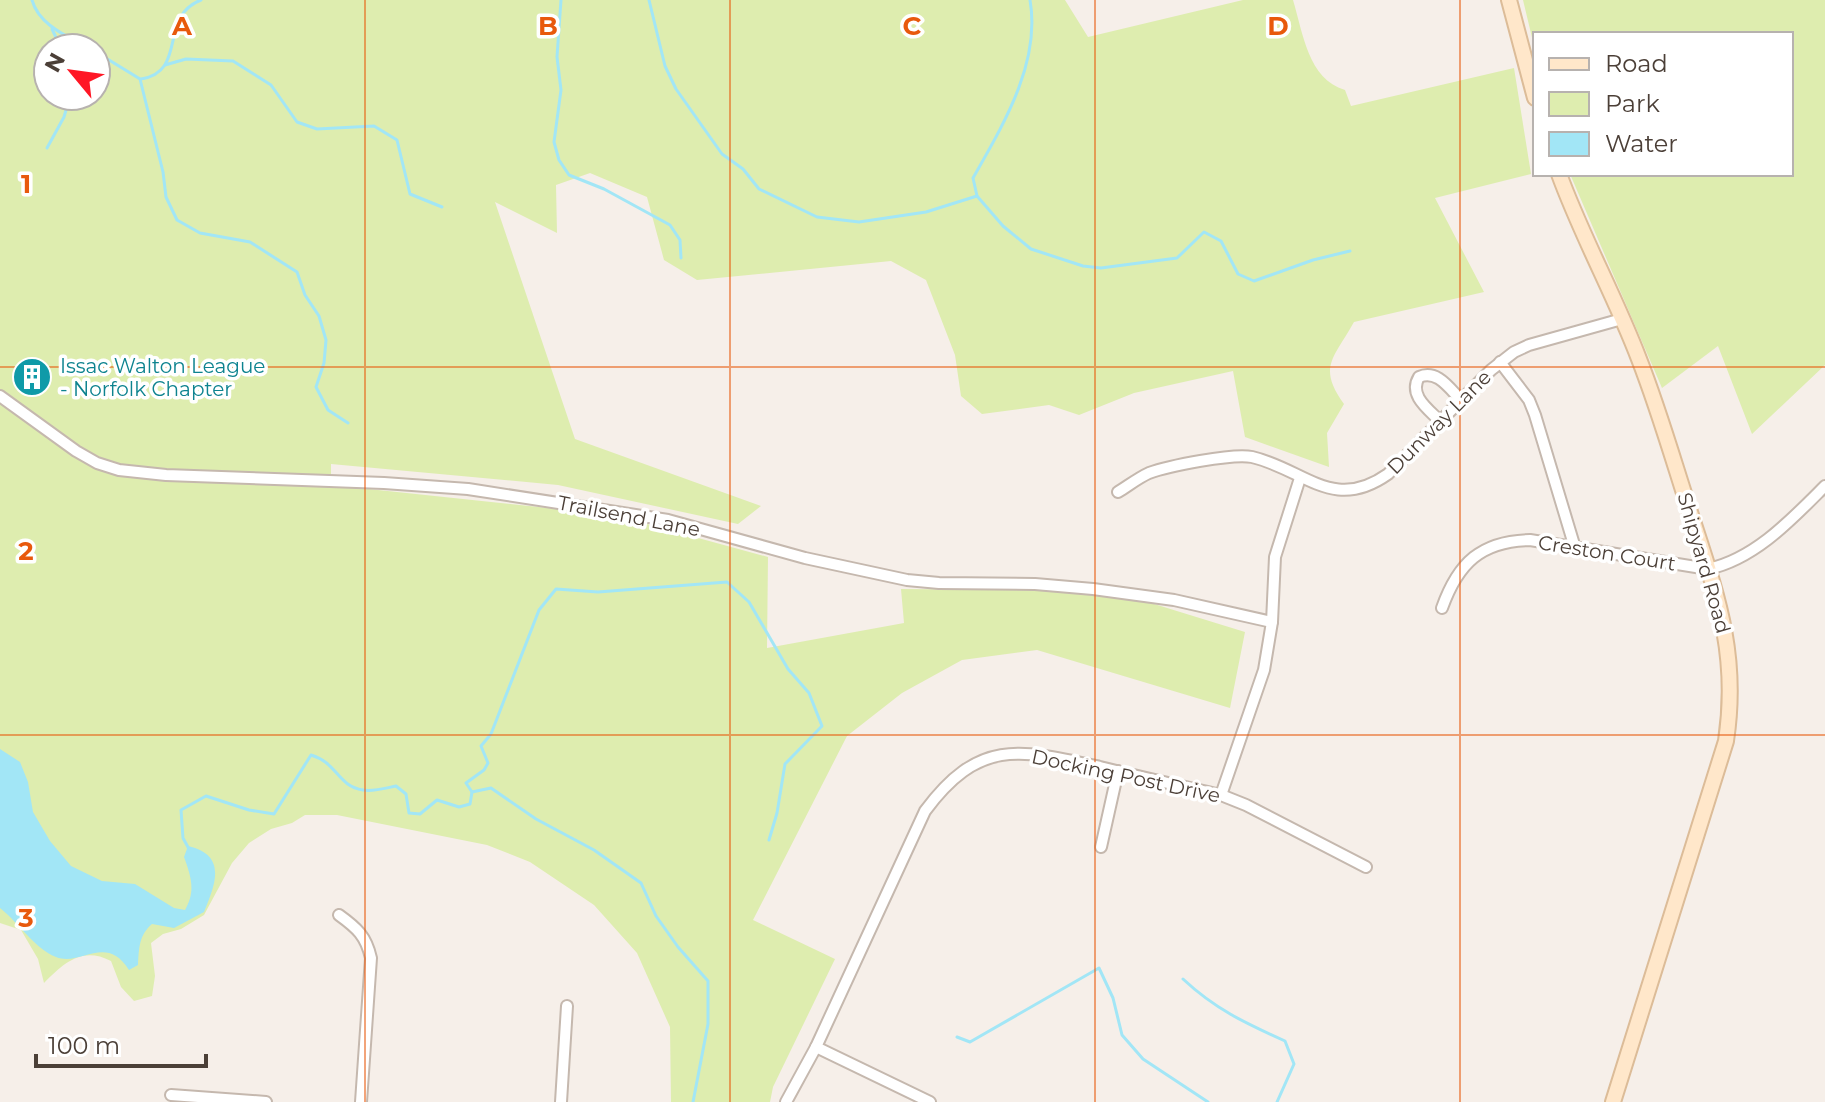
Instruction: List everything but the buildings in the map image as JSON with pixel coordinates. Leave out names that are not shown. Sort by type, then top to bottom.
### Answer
[{"type":"street","points":[[1509,0],[1533,90]]},
{"type":"street","name":"Shipyard Road","points":[[1560,176],[1653,396],[1722,611],[1729,653],[1731,694],[1726,741],[1613,1102]]},
{"type":"street","name":"Dunway Lane","points":[[1118,492],[1151,473],[1239,456],[1265,462],[1300,478],[1342,491],[1359,489],[1376,483],[1388,474],[1500,362],[1529,345],[1622,319]]},
{"type":"street","points":[[1500,362],[1529,400],[1575,548]]},
{"type":"street","points":[[1440,421],[1416,394],[1419,377],[1429,374],[1436,376],[1461,400]]},
{"type":"street","name":"Trailsend Lane","points":[[0,396],[76,451],[97,463],[119,470],[166,475],[468,489],[668,520],[805,558],[907,580],[1093,589],[1174,600],[1272,622]]},
{"type":"street","points":[[1221,795],[1264,670],[1272,622],[1275,557],[1300,478]]},
{"type":"street","points":[[1708,569],[1741,558],[1825,486]]},
{"type":"street","name":"Creston Court","points":[[1442,608],[1456,576],[1479,553],[1493,545],[1512,541],[1530,540],[1708,569]]},
{"type":"street","name":"Docking Post Drive","points":[[786,1102],[816,1047],[925,811],[944,785],[983,761],[1010,754],[1046,755],[1221,795],[1366,867]]},
{"type":"street","points":[[1101,847],[1118,771]]},
{"type":"street","points":[[339,915],[361,932],[368,942],[371,958],[361,1102]]},
{"type":"street","points":[[561,1102],[567,1006]]},
{"type":"street","points":[[816,1047],[930,1102]]},
{"type":"street","points":[[171,1095],[266,1102]]},
{"type":"green space","points":[[0,0],[1065,0],[1088,37],[1243,0],[1293,0],[1304,40],[1315,65],[1323,76],[1345,90],[1351,106],[1514,68],[1531,174],[1435,198],[1484,292],[1354,322],[1331,363],[1331,381],[1344,404],[1327,433],[1329,467],[1245,437],[1233,371],[1134,393],[1079,415],[1049,405],[982,414],[961,396],[955,355],[926,280],[891,261],[697,280],[664,260],[647,197],[590,173],[556,185],[557,233],[495,202],[575,439],[761,506],[738,524],[558,485],[331,464],[331,485],[614,515],[768,557],[767,648],[904,623],[901,589],[1112,591],[1245,632],[1230,708],[1037,650],[962,660],[902,693],[847,736],[753,920],[835,959],[773,1087],[770,1102],[671,1102],[670,1027],[637,953],[594,905],[530,862],[487,845],[337,815],[305,815],[292,823],[271,829],[249,843],[232,863],[204,915],[151,943],[155,976],[152,996],[134,1001],[121,987],[111,961],[91,955],[66,963],[44,983],[38,959],[21,930],[0,923]]},
{"type":"green space","points":[[1523,0],[1825,0],[1825,365],[1752,434],[1718,346],[1662,388],[1571,176],[1793,176],[1793,32],[1533,32],[1533,42]]},
{"type":"water","points":[[0,749],[20,762],[28,782],[33,812],[50,841],[71,866],[102,881],[135,884],[174,908],[185,910],[191,884],[184,857],[188,846],[201,850],[209,856],[215,872],[212,892],[204,912],[174,928],[152,924],[142,937],[138,965],[129,970],[111,954],[102,952],[65,959],[41,948],[0,908]]},
{"type":"waterway","points":[[32,0],[47,23],[60,32]]},
{"type":"waterway","points":[[141,79],[155,74],[164,66],[180,18],[201,0]]},
{"type":"waterway","points":[[561,0],[557,57],[561,90],[554,142],[559,160],[569,175],[604,189],[670,225],[680,240],[681,258]]},
{"type":"waterway","points":[[649,0],[665,66],[676,89],[722,154],[743,169],[759,189],[817,217],[859,222],[926,212],[977,196]]},
{"type":"waterway","points":[[1030,0],[1032,24],[1025,70],[1007,115],[973,178],[977,196],[1003,226],[1031,249],[1083,266],[1101,268],[1177,258],[1204,232],[1221,241],[1238,274],[1254,281],[1313,260],[1350,251]]},
{"type":"waterway","points":[[165,65],[186,59],[233,61],[271,85],[297,122],[317,129],[374,126],[397,140],[410,194],[442,207]]},
{"type":"waterway","points":[[112,62],[140,79],[163,172],[166,197],[177,220],[200,233],[250,242],[297,272],[305,295],[319,316],[326,340],[324,363],[316,387],[328,410],[348,423]]},
{"type":"waterway","points":[[47,148],[65,112]]},
{"type":"waterway","points":[[189,849],[183,838],[181,810],[206,796],[249,810],[274,814],[311,755],[327,763],[354,788],[371,790],[396,786],[406,794],[409,813],[420,814],[437,800],[459,807],[470,804],[472,792],[466,783],[484,770],[488,763],[481,746],[491,734],[539,610],[556,589],[598,592],[727,582],[749,602],[788,669],[809,693],[822,726],[785,764],[769,840]]},
{"type":"waterway","points":[[472,792],[491,788],[536,819],[594,850],[641,883],[656,916],[708,981],[708,1024],[693,1102]]},
{"type":"waterway","points":[[957,1037],[970,1042],[1099,968],[1113,998],[1122,1035],[1143,1059],[1208,1102]]},
{"type":"waterway","points":[[1183,979],[1231,1014],[1285,1041],[1294,1064],[1277,1102]]},
{"type":"place","name":"Issac Walton League - Norfolk Chapter","points":[[32,377]]}]
